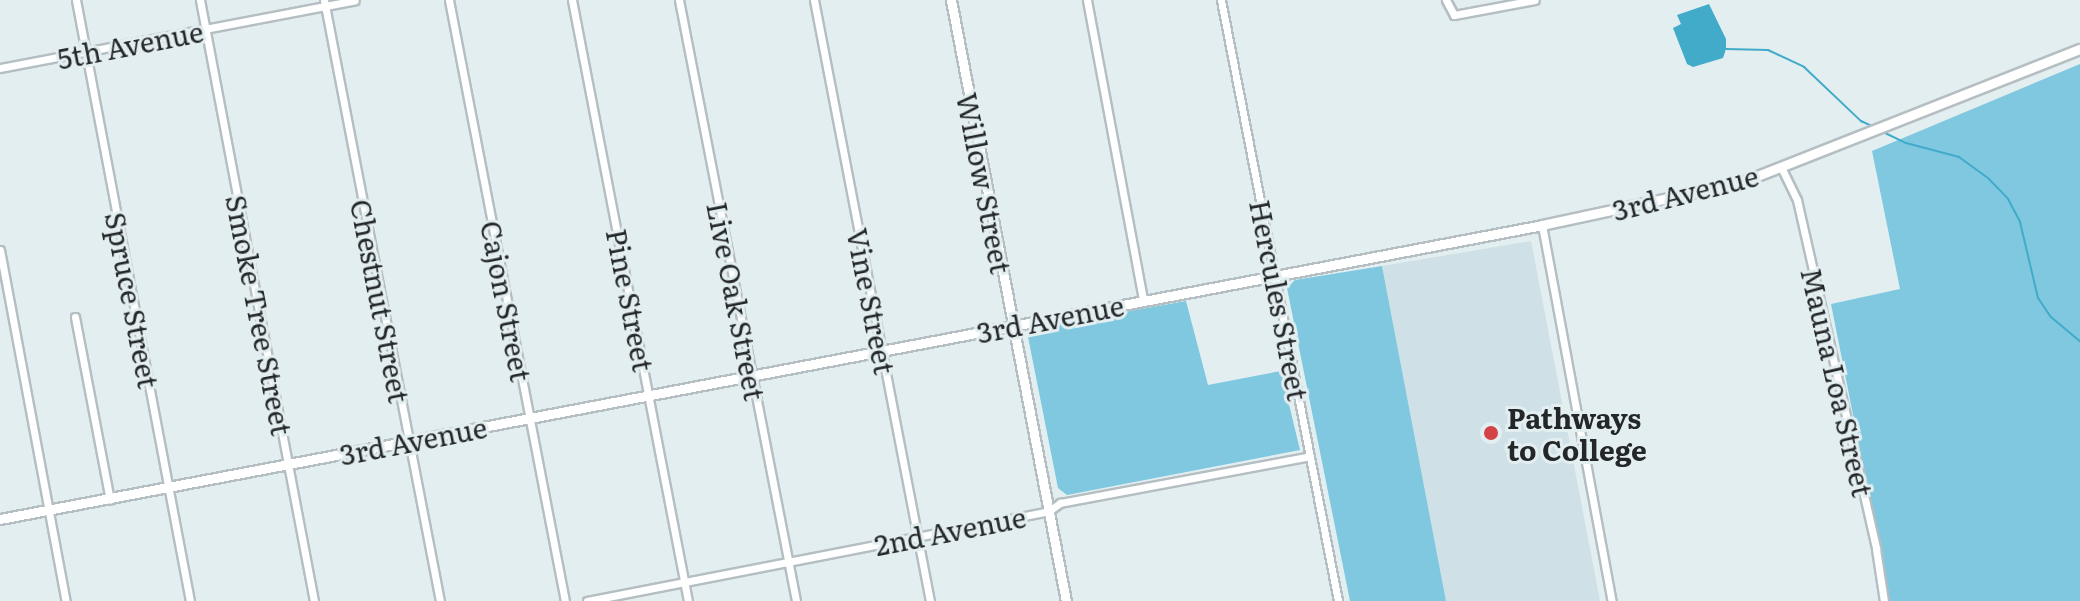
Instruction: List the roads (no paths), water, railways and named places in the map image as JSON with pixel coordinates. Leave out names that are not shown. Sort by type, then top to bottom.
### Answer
[{"type":"street","name":"Spruce Street","points":[[76,0],[190,601]]},
{"type":"street","name":"Smoke Tree Street","points":[[200,0],[314,601]]},
{"type":"street","name":"5th Avenue","points":[[0,68],[324,3],[355,0]]},
{"type":"street","name":"Cajon Street","points":[[449,0],[565,601]]},
{"type":"street","name":"Pine Street","points":[[572,0],[688,601]]},
{"type":"street","name":"Live Oak Street","points":[[679,0],[796,601]]},
{"type":"street","name":"Vine Street","points":[[814,0],[930,601]]},
{"type":"street","name":"Willow Street","points":[[951,0],[1066,601]]},
{"type":"street","points":[[1087,0],[1143,299]]},
{"type":"street","name":"Hercules Street","points":[[1221,0],[1338,601]]},
{"type":"street","points":[[1446,0],[1454,15],[1535,0]]},
{"type":"street","name":"Chestnut Street","points":[[324,3],[440,601]]},
{"type":"street","name":"3rd Avenue","points":[[0,519],[110,501],[530,417],[1542,225],[1742,182],[2080,49]]},
{"type":"street","name":"Mauna Loa Street","points":[[1781,167],[1797,200],[1876,549],[1884,601]]},
{"type":"street","points":[[1542,225],[1612,601]]},
{"type":"street","points":[[0,250],[66,601]]},
{"type":"street","points":[[75,317],[110,501]]},
{"type":"street","name":"2nd Avenue","points":[[587,601],[1049,511],[1060,503],[1310,456]]},
{"type":"waterway","points":[[1726,49],[1768,50],[1804,67],[1861,121],[1874,127]]},
{"type":"waterway","points":[[1883,132],[1906,143],[1959,157],[1989,179],[2008,199],[2020,222],[2038,298],[2051,317],[2080,341]]},
{"type":"place","name":"Pathways to College","points":[[1491,433]]}]
